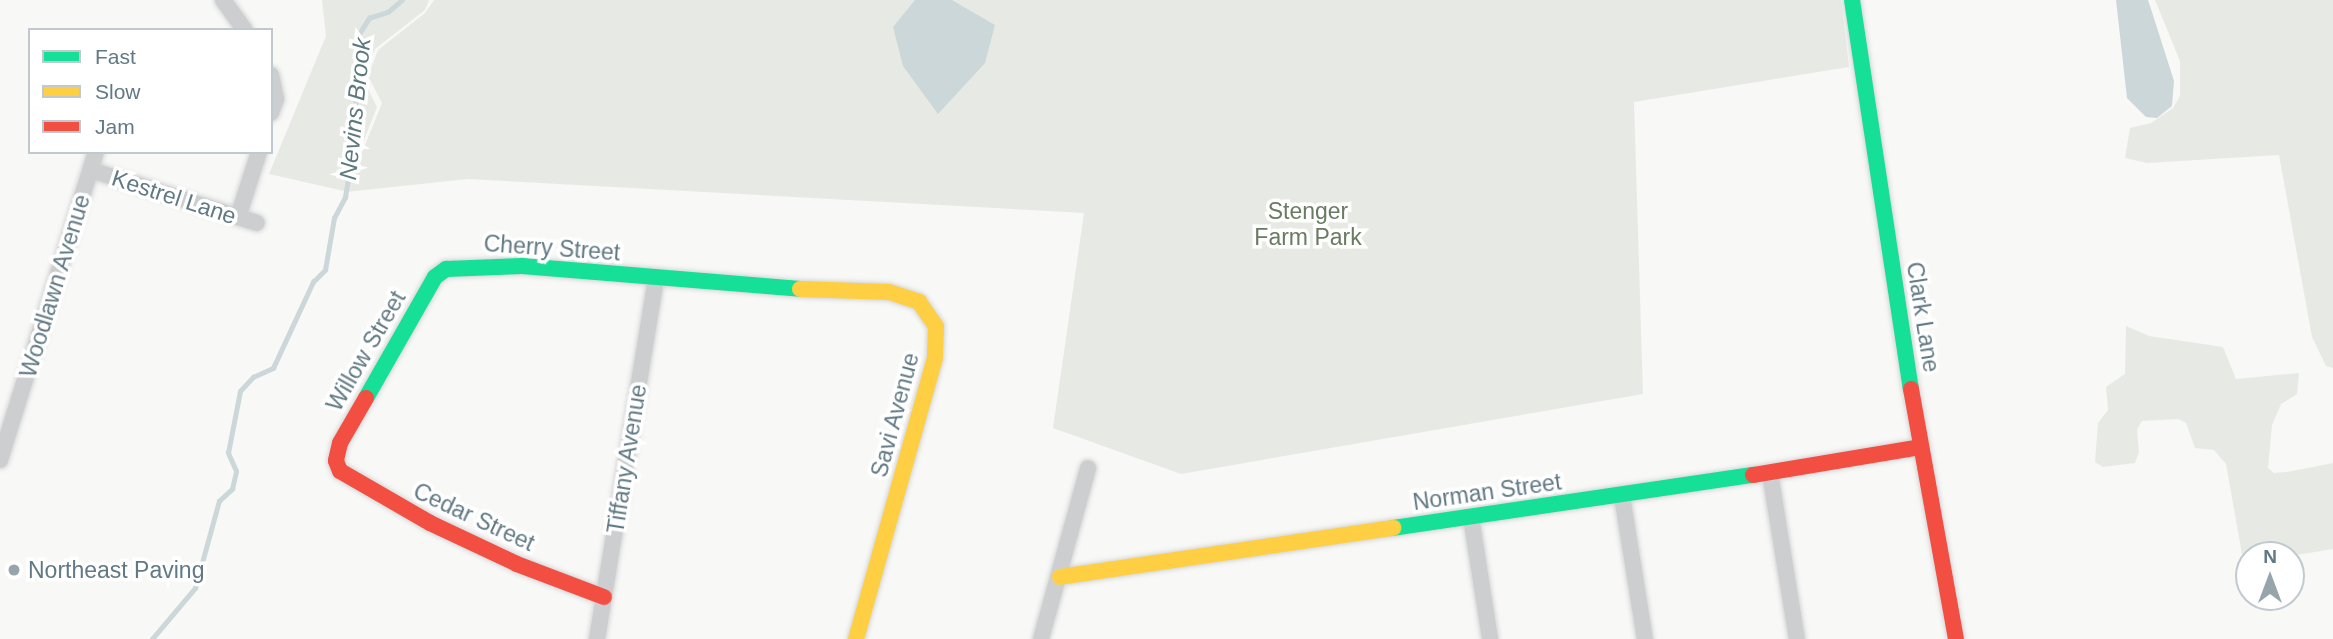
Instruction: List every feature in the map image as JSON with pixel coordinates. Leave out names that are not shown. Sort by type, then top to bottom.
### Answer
[{"type":"street","points":[[223,0],[244,28]]},
{"type":"street","name":"Clark Lane","points":[[1852,0],[1920,447],[1956,639]]},
{"type":"street","points":[[273,85],[276,99],[273,107]]},
{"type":"street","name":"Woodlawn Avenue","points":[[0,460],[95,154]]},
{"type":"street","points":[[238,217],[258,154]]},
{"type":"street","name":"Kestrel Lane","points":[[91,170],[257,223]]},
{"type":"street","name":"Cherry Street","points":[[446,269],[471,265],[522,266],[656,278]]},
{"type":"street","name":"Willow Street","points":[[336,461],[340,443],[435,277],[446,269]]},
{"type":"street","name":"Tiffany Avenue","points":[[597,639],[656,278]]},
{"type":"street","name":"Savi Avenue","points":[[656,278],[889,292],[908,296],[929,312],[936,326],[935,359],[856,639]]},
{"type":"street","name":"Norman Street","points":[[1060,577],[1622,496],[1920,447]]},
{"type":"street","name":"Cedar Street","points":[[336,461],[348,480],[430,523],[517,564],[604,597]]},
{"type":"street","points":[[1041,639],[1088,468]]},
{"type":"street","points":[[1770,473],[1797,639]]},
{"type":"street","points":[[1622,496],[1645,639]]},
{"type":"street","points":[[1471,517],[1490,639]]},
{"type":"green space","points":[[322,0],[429,0],[425,10],[375,49],[363,79],[377,107],[344,191],[269,174],[326,36]]},
{"type":"green space","name":"Stenger Farm Park","points":[[434,0],[1841,0],[1849,67],[1634,102],[1643,394],[1181,474],[1053,428],[1084,213],[468,179],[346,192],[382,103],[368,76],[378,50],[425,13]]},
{"type":"green space","points":[[2155,0],[2333,0],[2333,368],[2326,366],[2312,337],[2279,155],[2147,163],[2125,158],[2130,128],[2151,123],[2173,108],[2180,96],[2180,61]]},
{"type":"green space","points":[[2126,326],[2149,336],[2223,347],[2236,379],[2299,373],[2297,394],[2281,404],[2272,425],[2268,468],[2274,473],[2287,472],[2333,463],[2333,549],[2305,554],[2305,541],[2240,541],[2226,464],[2214,450],[2195,448],[2186,423],[2178,419],[2142,421],[2137,429],[2139,452],[2135,463],[2103,467],[2095,462],[2098,423],[2108,410],[2106,387],[2125,374]]},
{"type":"shaded area","points":[[915,0],[952,0],[995,25],[985,63],[938,114],[903,66],[893,27]]},
{"type":"shaded area","points":[[2116,0],[2148,0],[2174,81],[2172,106],[2157,118],[2146,117],[2127,98]]},
{"type":"waterway","name":"Nevins Brook","points":[[152,639],[195,588],[219,501],[232,489],[236,471],[228,453],[240,391],[253,377],[273,368],[313,282],[325,270],[334,218],[345,197],[353,149],[359,34],[369,18],[388,12],[402,0]]},
{"type":"traffic: fast","points":[[1852,0],[1911,389]]},
{"type":"traffic: fast","points":[[366,398],[435,277],[446,269],[522,266],[800,289]]},
{"type":"traffic: fast","points":[[1393,528],[1753,475]]},
{"type":"traffic: slow","points":[[800,289],[889,292],[919,302],[936,326],[935,358],[856,639]]},
{"type":"traffic: slow","points":[[1060,577],[1393,528]]},
{"type":"traffic: jam","points":[[1911,389],[1956,639]]},
{"type":"traffic: jam","points":[[366,398],[340,443],[336,461],[340,471],[430,523],[517,564],[604,597]]},
{"type":"traffic: jam","points":[[1753,475],[1920,447]]},
{"type":"place","name":"Northeast Paving","points":[[14,570]]}]
